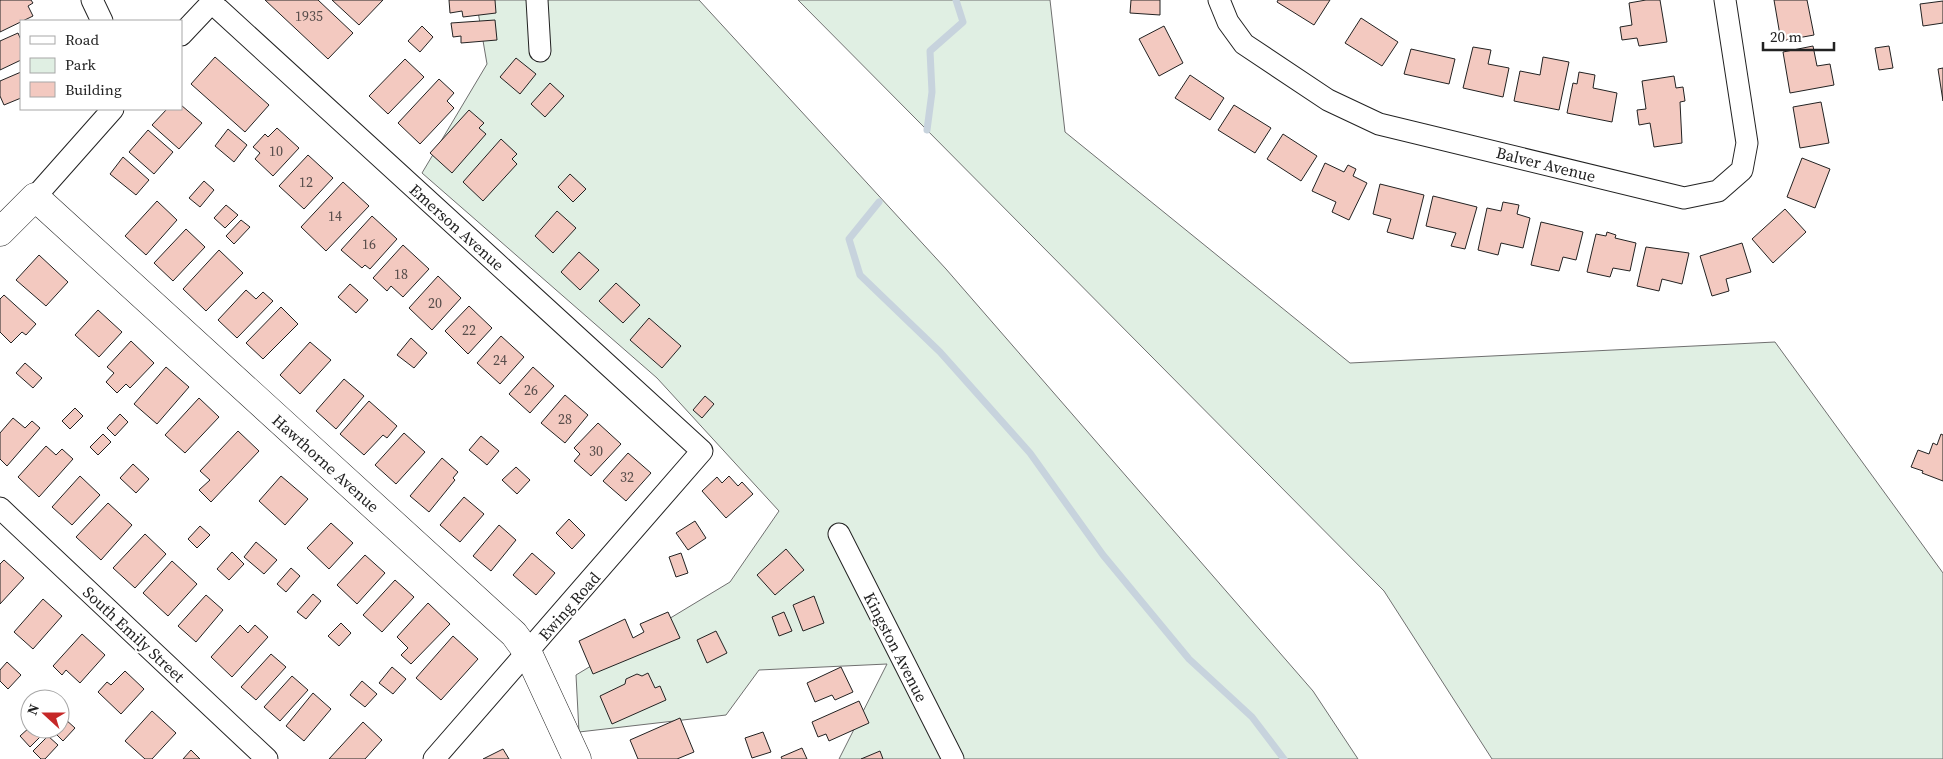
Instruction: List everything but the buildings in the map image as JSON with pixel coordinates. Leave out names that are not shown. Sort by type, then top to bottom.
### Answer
[{"type":"street","points":[[92,0],[102,20]]},
{"type":"street","points":[[537,0],[540,51]]},
{"type":"street","name":"Balver Avenue","points":[[1219,0],[1228,22],[1244,44],[1328,100],[1378,124],[1684,198],[1718,191],[1742,170],[1747,143],[1725,0]]},
{"type":"street","points":[[182,34],[213,1]]},
{"type":"street","name":"Emerson Avenue","points":[[213,1],[702,451]]},
{"type":"street","points":[[0,232],[35,197],[112,110]]},
{"type":"street","name":"Hawthorne Avenue","points":[[35,197],[514,634],[528,653],[576,759]]},
{"type":"street","name":"Ewing Road","points":[[434,759],[702,451]]},
{"type":"street","name":"South Emily Street","points":[[0,508],[267,759]]},
{"type":"street","name":"Kingston Avenue","points":[[839,534],[953,759]]},
{"type":"green space","points":[[476,0],[699,0],[946,269],[1313,691],[1358,759],[839,759],[887,664],[759,670],[726,715],[579,732],[576,675],[730,582],[779,511],[657,378],[422,173],[487,64]]},
{"type":"green space","points":[[798,0],[1050,0],[1065,132],[1350,363],[1775,342],[1943,573],[1943,759],[1492,759],[1384,591]]},
{"type":"waterway","points":[[927,130],[932,92],[930,51],[963,22],[956,0]]},
{"type":"waterway","points":[[879,202],[849,239],[860,275],[940,352],[1030,453],[1103,555],[1189,659],[1252,717],[1284,759]]}]
